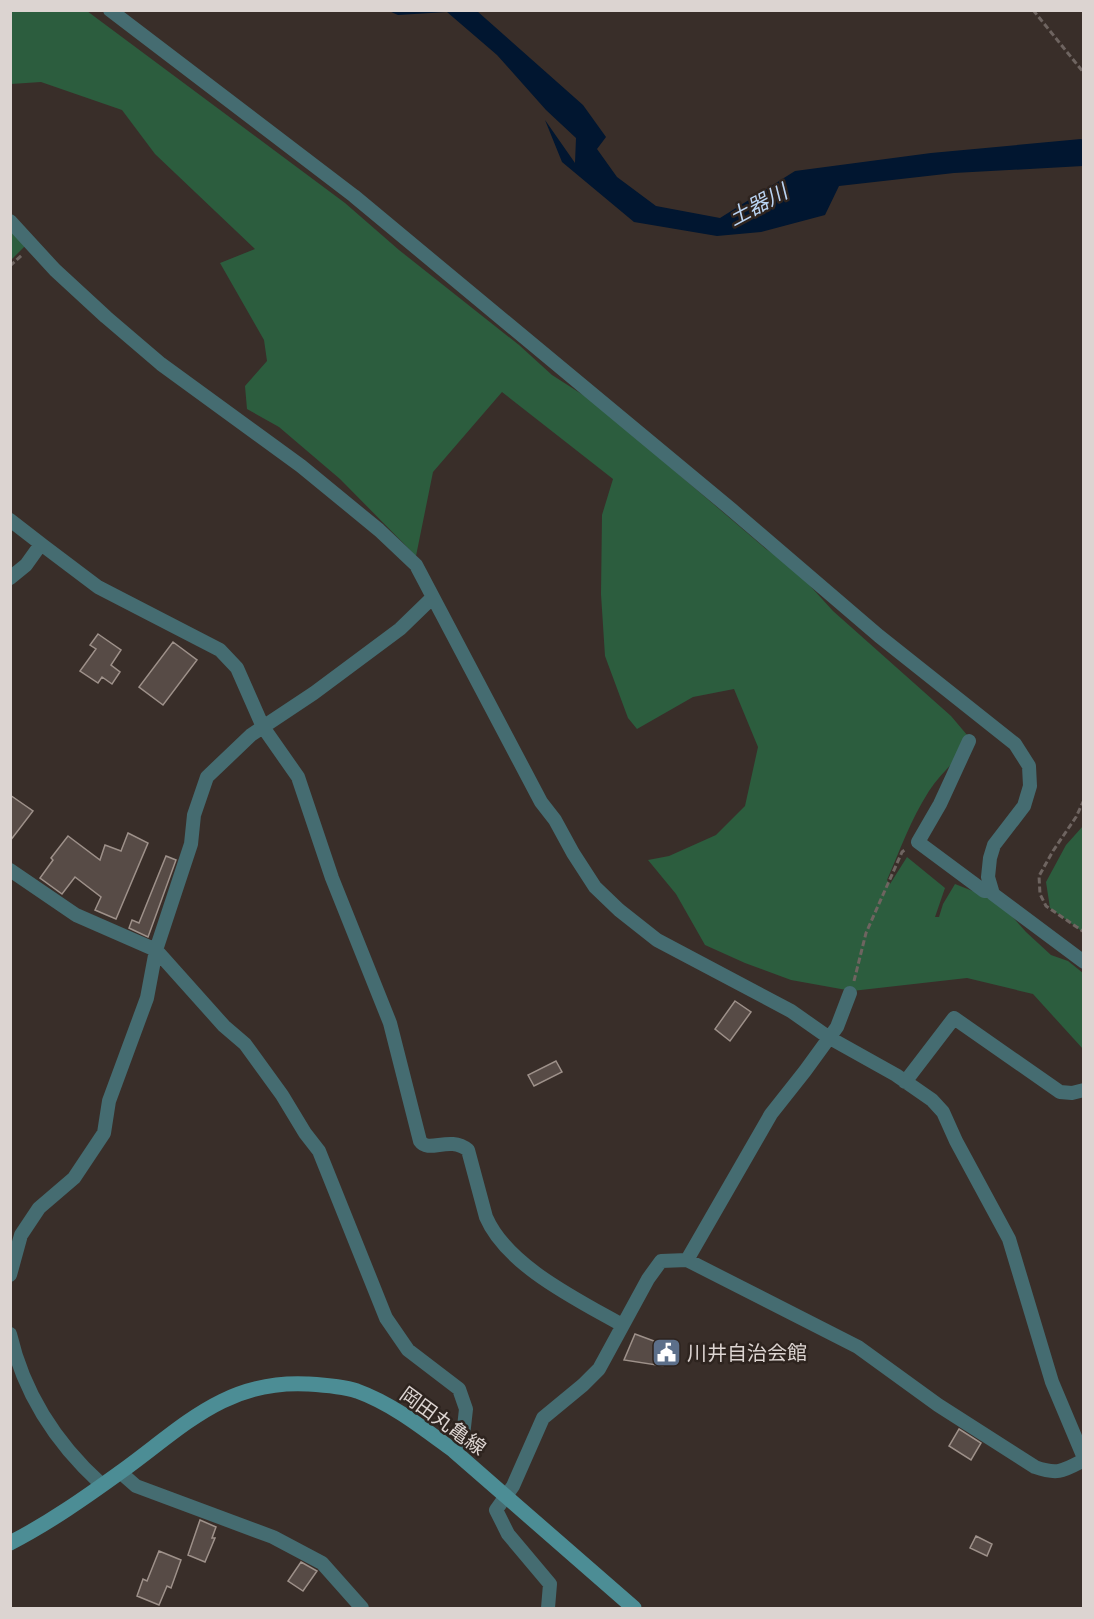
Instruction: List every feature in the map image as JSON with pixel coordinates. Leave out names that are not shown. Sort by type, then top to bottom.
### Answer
[{"type":"main road","name":"岡田丸亀線","points":[[10,1543],[40,1528],[120,1472],[198,1413],[237,1393],[259,1387],[290,1383],[324,1385],[356,1391],[388,1405],[454,1451],[634,1608]]},
{"type":"street","points":[[110,10],[354,196],[732,510],[879,636],[1015,744],[1029,766],[1030,786],[1024,806],[994,845],[988,878],[992,891],[1083,962]]},
{"type":"street","points":[[10,221],[55,270],[161,364],[301,466],[379,530],[416,565],[541,802],[555,820],[595,887],[619,910],[657,940],[791,1011],[828,1037],[932,1100],[943,1112],[956,1141],[1010,1239],[1052,1382],[1083,1459],[1060,1473],[1035,1467],[938,1405],[858,1347],[687,1260],[662,1261],[648,1279],[599,1369],[543,1418],[513,1486],[495,1510],[508,1534],[550,1584],[548,1608]]},
{"type":"street","points":[[10,520],[98,587],[220,650],[237,668],[263,727],[298,777],[332,878],[390,1023],[420,1141],[429,1147],[445,1143],[460,1144],[468,1150],[490,1228],[504,1244],[534,1272],[622,1325]]},
{"type":"street","points":[[10,578],[26,565],[41,544]]},
{"type":"street","points":[[10,1275],[21,1235],[39,1208],[74,1178],[104,1133],[109,1101],[147,998],[156,950],[191,844],[194,815],[207,777],[251,735],[314,693],[400,629],[433,597]]},
{"type":"street","points":[[969,741],[940,804],[918,842],[984,891],[992,891]]},
{"type":"street","points":[[10,870],[76,915],[156,950],[224,1026],[245,1044],[319,1151],[386,1318],[408,1350],[459,1389],[466,1409],[463,1436],[454,1451]]},
{"type":"street","points":[[687,1260],[771,1114],[837,1027],[850,993]]},
{"type":"street","points":[[905,1082],[954,1018],[1060,1092],[1072,1093],[1083,1090]]},
{"type":"street","points":[[10,1334],[24,1378],[48,1424],[70,1455],[101,1484]]},
{"type":"street","points":[[120,1472],[136,1486],[273,1537],[322,1563],[363,1608]]},
{"type":"path","points":[[1033,10],[1083,73]]},
{"type":"path","points":[[1083,800],[1076,817],[1039,876],[1040,894],[1046,906],[1083,932]]},
{"type":"path","points":[[850,993],[866,933],[902,852]]},
{"type":"green space","points":[[11,11],[87,11],[345,203],[399,250],[519,345],[552,375],[594,402],[766,549],[792,566],[833,611],[951,716],[973,742],[929,791],[911,824],[887,880],[890,884],[907,857],[945,888],[935,917],[939,917],[943,904],[955,884],[988,897],[1009,913],[1051,955],[1068,961],[1083,973],[1083,1049],[1033,994],[967,978],[852,991],[791,980],[705,945],[676,894],[648,860],[669,856],[716,835],[745,806],[758,747],[734,689],[693,697],[637,729],[628,718],[605,656],[601,594],[602,515],[613,479],[502,392],[433,472],[416,556],[340,479],[279,427],[247,409],[245,386],[267,361],[264,340],[220,263],[255,249],[155,154],[122,110],[41,82],[11,84]]},
{"type":"green space","points":[[10,227],[26,245],[11,260],[10,260]]},
{"type":"green space","points":[[1083,826],[1083,932],[1050,908],[1046,882],[1066,845]]},
{"type":"water","name":"土器川","points":[[389,11],[477,11],[583,105],[606,137],[597,149],[617,177],[656,206],[720,218],[795,171],[931,153],[1081,139],[1083,140],[1083,166],[954,173],[839,186],[825,215],[761,232],[717,236],[634,222],[562,162],[545,120],[575,163],[576,138],[546,110],[497,55],[447,12],[398,15]]},
{"type":"building","points":[[98,634],[121,650],[111,665],[120,672],[112,684],[102,677],[98,683],[80,671],[96,649],[90,645]]},
{"type":"building","points":[[173,642],[197,660],[163,705],[139,687]]},
{"type":"building","points":[[10,795],[33,811],[10,841]]},
{"type":"building","points":[[128,833],[148,843],[116,919],[95,910],[101,897],[75,877],[62,894],[40,878],[53,860],[51,858],[68,836],[100,860],[105,845],[121,851]]},
{"type":"building","points":[[166,856],[176,860],[148,937],[129,928],[132,920],[139,923]]},
{"type":"building","points":[[735,1001],[751,1012],[730,1041],[715,1029]]},
{"type":"building","points":[[556,1061],[562,1072],[534,1086],[528,1075]]},
{"type":"building","points":[[635,1334],[670,1347],[663,1366],[624,1360]]},
{"type":"building","points":[[959,1429],[981,1443],[971,1460],[949,1446]]},
{"type":"building","points":[[200,1520],[216,1527],[212,1538],[215,1538],[205,1562],[188,1555]]},
{"type":"building","points":[[976,1536],[992,1544],[987,1556],[970,1548]]},
{"type":"building","points":[[159,1551],[181,1560],[171,1588],[167,1586],[159,1605],[137,1596],[143,1579],[147,1581]]},
{"type":"building","points":[[301,1562],[317,1571],[303,1591],[288,1581]]},
{"type":"place","name":"川井自治会館","points":[[666,1353]]}]
